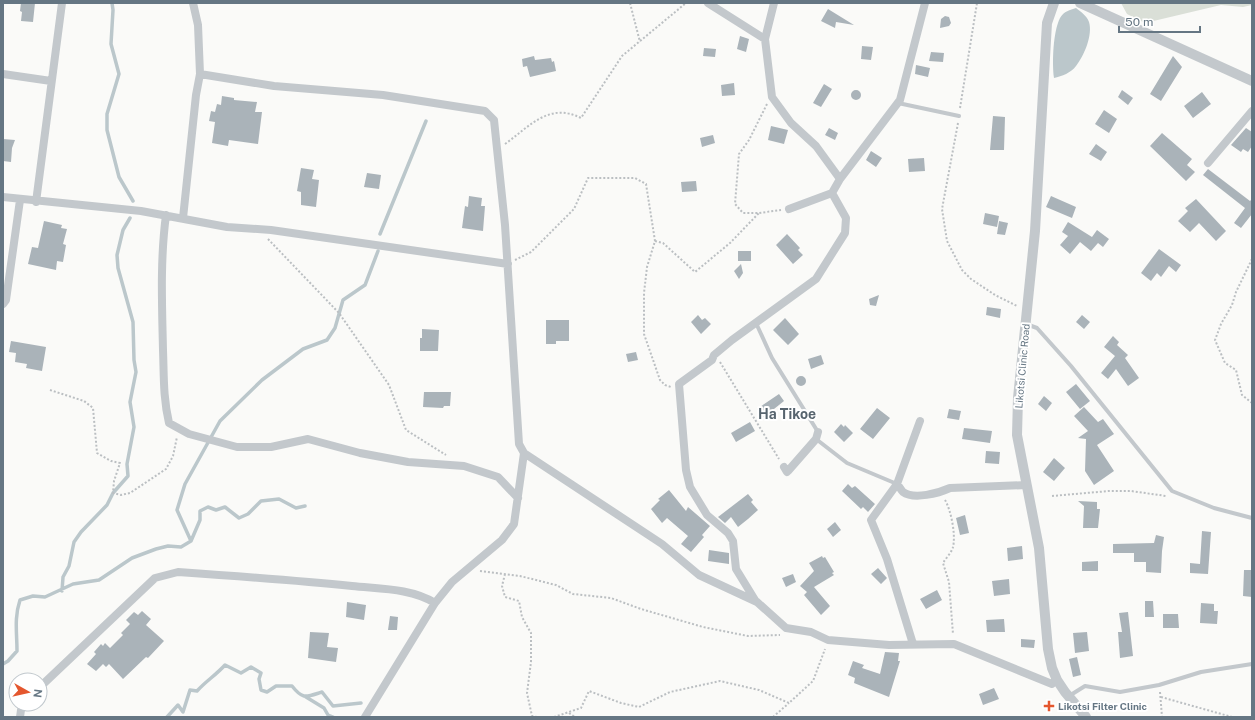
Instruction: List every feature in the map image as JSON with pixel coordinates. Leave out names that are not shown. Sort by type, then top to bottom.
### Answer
[{"type":"street","points":[[36,202],[62,3]]},
{"type":"street","points":[[183,218],[196,95],[200,74],[198,25],[193,3]]},
{"type":"street","points":[[708,3],[765,39]]},
{"type":"street","points":[[774,3],[765,39],[772,97],[791,123],[816,146],[840,179]]},
{"type":"street","points":[[789,209],[832,193],[840,179],[898,103],[925,3]]},
{"type":"street","name":"Likotsi Clinic Road","points":[[1054,3],[1047,23],[1035,231],[1018,398],[1017,435],[1039,548],[1048,649],[1057,680],[1068,696],[1086,717]]},
{"type":"street","points":[[1080,3],[1252,81]]},
{"type":"street","points":[[3,74],[51,81]]},
{"type":"street","points":[[200,74],[274,86],[383,95],[485,111],[494,120],[498,150],[508,264],[519,444],[524,453],[662,544],[699,575],[757,602]]},
{"type":"street","points":[[1208,163],[1252,111]]},
{"type":"street","points":[[832,193],[846,218],[845,233],[816,279],[714,355],[712,360],[679,384],[686,470],[690,487],[707,515],[728,534],[733,541],[736,569],[747,589],[757,602],[786,628],[811,632],[828,640],[888,645],[954,644],[1052,684],[1057,680]]},
{"type":"street","points":[[3,197],[36,202],[141,211],[227,227],[259,229],[508,264]]},
{"type":"street","points":[[3,304],[6,300],[20,200]]},
{"type":"street","points":[[166,215],[163,242],[162,277],[164,401],[169,423],[189,434],[237,447],[271,447],[308,439],[360,453],[401,460],[464,466],[498,477],[518,498]]},
{"type":"street","points":[[913,644],[887,559],[871,520],[897,484],[920,421]]},
{"type":"street","points":[[784,467],[787,472],[817,436]]},
{"type":"street","points":[[364,717],[435,603],[452,582],[502,540],[514,524],[524,453]]},
{"type":"street","points":[[897,484],[904,492],[915,495],[941,492],[950,488],[1027,485]]},
{"type":"street","points":[[48,679],[154,578],[167,574],[178,572],[304,581],[386,590],[424,596],[435,603]]},
{"type":"lane","points":[[898,103],[959,116]]},
{"type":"lane","points":[[756,323],[772,358],[817,436],[847,463],[897,484]]},
{"type":"lane","points":[[1026,324],[1037,328],[1071,366],[1172,491],[1214,508],[1252,518]]},
{"type":"lane","points":[[1068,696],[1085,686],[1120,692],[1159,685],[1201,672],[1252,664]]},
{"type":"path","points":[[630,3],[640,42]]},
{"type":"path","points":[[498,150],[550,113],[570,112],[581,118],[622,56],[686,3]]},
{"type":"path","points":[[977,3],[942,209],[947,241],[962,270],[970,279],[995,295],[1019,307],[1027,308]]},
{"type":"path","points":[[772,97],[768,101],[749,140],[739,154],[735,204],[743,212],[759,213],[789,209]]},
{"type":"path","points":[[508,264],[531,252],[574,209],[588,178],[636,178],[646,184],[655,240],[647,267],[643,317],[644,334],[660,380],[667,386],[671,387],[679,384]]},
{"type":"path","points":[[655,240],[663,243],[695,272],[730,243],[759,213]]},
{"type":"path","points":[[259,229],[339,313],[388,385],[406,430],[464,466]]},
{"type":"path","points":[[1252,260],[1236,292],[1232,305],[1221,324],[1215,340],[1225,363],[1236,370],[1242,395],[1252,403]]},
{"type":"path","points":[[714,355],[719,360],[784,467]]},
{"type":"path","points":[[50,390],[84,401],[93,408],[97,453],[112,461],[120,462],[114,481],[113,493],[121,495],[130,493],[166,469],[173,456],[176,440],[182,430]]},
{"type":"path","points":[[1052,496],[1131,491],[1189,498]]},
{"type":"path","points":[[941,492],[949,506],[952,523],[953,547],[943,563],[949,582],[954,644]]},
{"type":"path","points":[[469,569],[505,574],[556,585],[573,594],[611,598],[703,628],[748,636],[786,635]]},
{"type":"path","points":[[505,574],[502,586],[505,596],[520,602],[522,617],[531,633],[531,662],[527,693],[532,716],[537,717]]},
{"type":"path","points":[[773,717],[813,681],[828,640]]},
{"type":"path","points":[[554,717],[581,708],[589,692],[621,703],[639,707],[670,692],[720,681],[759,690],[789,703]]},
{"type":"path","points":[[1159,685],[1162,717]]},
{"type":"path","points":[[1161,697],[1232,717]]},
{"type":"path","points":[[569,712],[575,717]]},
{"type":"shaded area","points":[[1121,3],[1252,3],[1252,5],[1243,7],[1221,5],[1145,23],[1127,14]]},
{"type":"shaded area","points":[[1076,8],[1089,22],[1089,39],[1082,57],[1072,71],[1054,78],[1054,47],[1058,24],[1063,14]]},
{"type":"building","points":[[21,3],[35,3],[33,22],[21,21]]},
{"type":"building","points":[[828,9],[854,25],[836,22],[835,28],[821,21]]},
{"type":"building","points":[[945,16],[949,17],[951,23],[949,26],[940,28],[941,19]]},
{"type":"building","points":[[740,36],[749,39],[746,52],[737,49]]},
{"type":"building","points":[[862,46],[873,47],[871,60],[861,59]]},
{"type":"building","points":[[704,48],[716,49],[715,57],[703,56]]},
{"type":"building","points":[[931,52],[944,53],[943,62],[929,61]]},
{"type":"building","points":[[534,56],[535,60],[551,58],[552,62],[554,61],[556,71],[530,77],[527,66],[523,67],[522,59]]},
{"type":"building","points":[[1173,56],[1182,67],[1161,101],[1150,94]]},
{"type":"building","points":[[916,65],[930,68],[928,77],[915,74]]},
{"type":"building","points":[[734,83],[735,95],[722,96],[721,85]]},
{"type":"building","points":[[824,84],[832,89],[821,107],[813,103]]},
{"type":"building","points":[[854,90],[858,90],[860,91],[860,99],[854,100],[851,97],[851,93]]},
{"type":"building","points":[[1122,90],[1133,98],[1128,105],[1118,97]]},
{"type":"building","points":[[1202,92],[1211,104],[1193,118],[1184,106]]},
{"type":"building","points":[[222,96],[234,98],[234,100],[257,102],[255,112],[262,112],[258,144],[229,140],[228,146],[212,143],[215,122],[209,121],[211,111],[215,112],[217,104],[221,105]]},
{"type":"building","points":[[1104,110],[1117,119],[1109,133],[1095,124]]},
{"type":"building","points":[[993,116],[1005,117],[1004,150],[990,150]]},
{"type":"building","points":[[771,126],[788,130],[784,144],[768,140]]},
{"type":"building","points":[[829,128],[838,133],[835,140],[825,135]]},
{"type":"building","points":[[1246,128],[1252,132],[1252,146],[1248,152],[1243,149],[1241,152],[1231,145]]},
{"type":"building","points":[[1162,133],[1192,159],[1187,165],[1195,172],[1186,181],[1150,146]]},
{"type":"building","points":[[713,135],[715,143],[702,147],[700,138]]},
{"type":"building","points":[[3,139],[15,140],[12,148],[11,162],[3,161]]},
{"type":"building","points":[[1096,144],[1107,152],[1101,161],[1089,154]]},
{"type":"building","points":[[871,151],[882,158],[876,167],[866,160]]},
{"type":"building","points":[[924,158],[925,171],[909,172],[908,159]]},
{"type":"building","points":[[301,168],[314,170],[312,179],[319,180],[316,207],[301,205],[301,192],[297,191]]},
{"type":"building","points":[[1208,169],[1250,201],[1252,199],[1252,214],[1241,228],[1234,223],[1245,208],[1203,175]]},
{"type":"building","points":[[367,173],[381,175],[379,189],[364,187]]},
{"type":"building","points":[[696,181],[697,191],[682,192],[681,182]]},
{"type":"building","points":[[469,196],[482,198],[481,206],[485,206],[483,231],[462,228],[465,206],[468,207]]},
{"type":"building","points":[[1051,196],[1076,207],[1072,218],[1046,207]]},
{"type":"building","points":[[1196,199],[1226,231],[1216,241],[1199,223],[1190,232],[1178,221],[1188,211],[1185,208]]},
{"type":"building","points":[[985,213],[999,216],[997,227],[983,224]]},
{"type":"building","points":[[44,221],[62,225],[61,228],[67,229],[63,244],[66,245],[63,262],[57,261],[56,270],[28,264],[32,247],[38,248]]},
{"type":"building","points":[[999,221],[1008,223],[1005,235],[997,234]]},
{"type":"building","points":[[1068,222],[1092,237],[1097,230],[1109,239],[1103,247],[1098,243],[1091,251],[1080,242],[1070,254],[1060,245],[1068,236],[1062,232]]},
{"type":"building","points":[[787,234],[800,248],[798,250],[803,255],[793,264],[776,245]]},
{"type":"building","points":[[1159,249],[1181,265],[1176,272],[1169,266],[1161,277],[1157,273],[1151,281],[1141,273]]},
{"type":"building","points":[[738,251],[751,251],[751,261],[738,261]]},
{"type":"building","points":[[741,264],[743,273],[739,279],[734,271]]},
{"type":"building","points":[[879,295],[876,306],[870,305],[869,299]]},
{"type":"building","points":[[987,307],[1001,309],[1000,318],[986,315]]},
{"type":"building","points":[[698,315],[702,320],[705,318],[711,324],[701,334],[691,322]]},
{"type":"building","points":[[1082,315],[1090,322],[1084,329],[1076,322]]},
{"type":"building","points":[[785,318],[799,334],[788,345],[773,330]]},
{"type":"building","points":[[546,320],[569,320],[569,341],[556,341],[556,344],[546,344]]},
{"type":"building","points":[[422,329],[439,330],[438,351],[420,351]]},
{"type":"building","points":[[1113,336],[1119,342],[1117,345],[1128,355],[1125,358],[1139,378],[1128,386],[1116,369],[1108,379],[1101,373],[1115,356],[1104,347]]},
{"type":"building","points":[[11,341],[46,347],[42,371],[26,368],[27,364],[15,362],[16,353],[9,352]]},
{"type":"building","points":[[636,352],[638,360],[628,362],[626,354]]},
{"type":"building","points":[[821,355],[824,364],[811,369],[808,359]]},
{"type":"building","points":[[799,376],[803,376],[805,377],[805,385],[799,386],[796,383],[796,379]]},
{"type":"building","points":[[1076,384],[1090,401],[1080,409],[1066,392]]},
{"type":"building","points":[[424,392],[451,392],[450,406],[444,406],[443,408],[423,407]]},
{"type":"building","points":[[779,394],[784,401],[764,417],[757,409]]},
{"type":"building","points":[[1044,396],[1052,403],[1046,411],[1038,404]]},
{"type":"building","points":[[1084,407],[1098,422],[1103,419],[1114,434],[1097,445],[1114,471],[1094,485],[1085,471],[1086,439],[1078,438],[1088,431],[1074,416]]},
{"type":"building","points":[[877,408],[890,418],[873,439],[860,429]]},
{"type":"building","points":[[949,409],[961,411],[959,420],[947,418]]},
{"type":"building","points":[[750,422],[755,431],[736,442],[731,433]]},
{"type":"building","points":[[841,424],[844,427],[845,425],[853,433],[844,442],[834,432]]},
{"type":"building","points":[[964,428],[992,431],[990,443],[962,439]]},
{"type":"building","points":[[986,451],[1000,452],[999,464],[985,463]]},
{"type":"building","points":[[1054,458],[1065,468],[1054,481],[1043,472]]},
{"type":"building","points":[[848,484],[852,488],[855,486],[875,504],[868,512],[863,507],[861,509],[842,491]]},
{"type":"building","points":[[669,490],[686,511],[688,507],[710,526],[702,535],[704,537],[691,552],[681,544],[688,536],[667,518],[662,523],[651,509],[660,500],[658,499]]},
{"type":"building","points":[[748,494],[753,500],[751,502],[758,510],[738,527],[731,517],[725,523],[718,517]]},
{"type":"building","points":[[1078,501],[1097,502],[1097,509],[1100,509],[1098,528],[1083,528],[1084,506]]},
{"type":"building","points":[[965,515],[969,533],[960,535],[956,518]]},
{"type":"building","points":[[835,522],[841,530],[833,537],[827,529]]},
{"type":"building","points":[[1202,531],[1211,532],[1208,574],[1190,573],[1190,563],[1200,564]]},
{"type":"building","points":[[1156,535],[1164,537],[1161,573],[1146,572],[1146,562],[1134,562],[1134,553],[1113,553],[1113,544],[1154,543]]},
{"type":"building","points":[[1022,546],[1023,559],[1008,561],[1007,548]]},
{"type":"building","points":[[709,550],[729,553],[729,564],[708,561]]},
{"type":"building","points":[[822,556],[823,558],[825,557],[834,572],[832,573],[834,575],[814,587],[830,606],[821,615],[804,595],[807,592],[800,586],[814,571],[809,563]]},
{"type":"building","points":[[1098,561],[1098,571],[1082,571],[1082,562]]},
{"type":"building","points":[[878,568],[887,578],[881,584],[871,574]]},
{"type":"building","points":[[1244,570],[1252,570],[1252,597],[1243,596]]},
{"type":"building","points":[[793,574],[796,582],[786,587],[782,578]]},
{"type":"building","points":[[1009,579],[1010,594],[994,596],[992,581]]},
{"type":"building","points":[[937,590],[942,600],[926,609],[920,599]]},
{"type":"building","points":[[1145,601],[1153,601],[1154,617],[1145,617]]},
{"type":"building","points":[[347,602],[366,605],[364,620],[346,617]]},
{"type":"building","points":[[1201,603],[1214,604],[1214,611],[1218,611],[1217,624],[1200,623]]},
{"type":"building","points":[[142,611],[151,619],[146,625],[164,641],[148,658],[146,657],[123,679],[109,664],[106,667],[103,664],[96,671],[87,664],[96,654],[94,652],[101,644],[103,646],[105,643],[110,648],[123,635],[121,633],[130,624],[126,620],[134,612],[138,615]]},
{"type":"building","points":[[1128,612],[1133,656],[1120,658],[1118,632],[1122,632],[1119,613]]},
{"type":"building","points":[[1163,614],[1178,614],[1179,628],[1163,628]]},
{"type":"building","points":[[390,616],[398,617],[397,630],[388,630]]},
{"type":"building","points":[[1004,619],[1005,632],[987,632],[986,620]]},
{"type":"building","points":[[310,632],[329,633],[327,647],[338,648],[336,662],[308,658]]},
{"type":"building","points":[[1087,632],[1089,651],[1075,653],[1073,633]]},
{"type":"building","points":[[1021,639],[1035,640],[1034,648],[1021,647]]},
{"type":"building","points":[[885,652],[899,653],[898,661],[900,661],[889,697],[854,683],[855,678],[848,675],[853,661],[864,665],[862,668],[880,674]]},
{"type":"building","points":[[1077,657],[1081,675],[1073,677],[1069,659]]},
{"type":"building","points":[[994,688],[999,699],[983,705],[979,694]]},
{"type":"waterway","points":[[112,3],[111,44],[119,74],[107,114],[107,130],[119,177],[133,201]]},
{"type":"waterway","points":[[380,234],[426,121]]},
{"type":"waterway","points":[[62,591],[63,577],[69,566],[74,542],[81,532],[107,505],[113,493],[128,476],[127,464],[134,427],[130,402],[136,372],[134,360],[133,322],[118,268],[117,255],[123,230],[130,218]]},
{"type":"waterway","points":[[191,541],[177,510],[185,484],[220,421],[262,380],[303,349],[327,340],[335,328],[343,300],[365,285],[378,251]]},
{"type":"waterway","points":[[3,664],[8,661],[17,651],[16,619],[20,600],[33,596],[45,597],[73,584],[99,580],[132,558],[156,549],[168,546],[181,547],[191,541],[200,520],[200,511],[208,507],[216,510],[225,507],[239,518],[248,514],[261,501],[279,499],[296,508],[305,506]]},
{"type":"waterway","points":[[167,717],[178,705],[183,712],[190,690],[197,691],[225,665],[241,673],[251,667],[261,673],[259,679],[261,690],[267,692],[276,686],[292,686],[299,694],[305,696],[322,692],[333,706],[361,703]]},
{"type":"waterway","points":[[306,697],[324,708],[328,715],[333,717]]},
{"type":"place","name":"Likotsi Filter Clinic","points":[[1049,706]]},
{"type":"district","name":"Ha Tikoe","points":[[787,414]]}]
